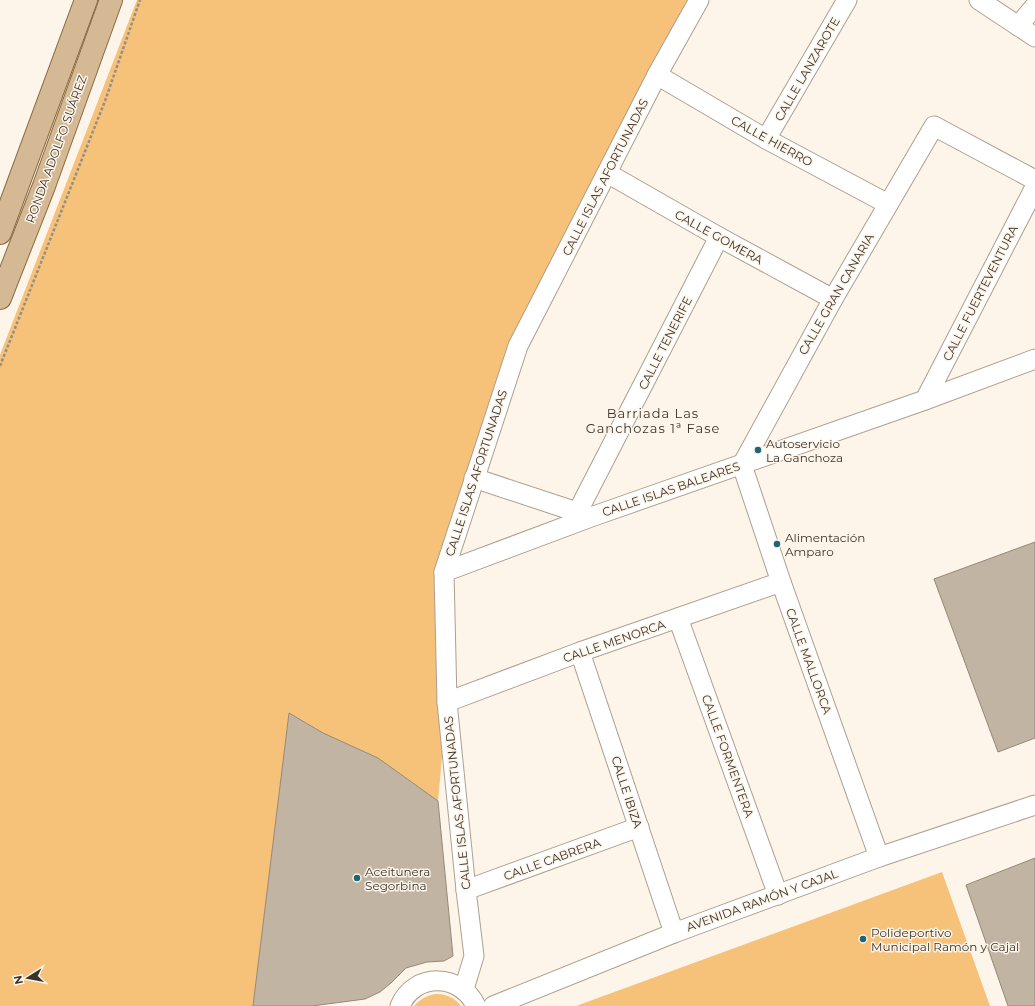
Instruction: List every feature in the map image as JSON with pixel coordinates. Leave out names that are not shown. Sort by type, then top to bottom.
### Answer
[{"type":"main road","name":"RONDA ADOLFO SUÁREZ","points":[[0,233],[86,0]]},
{"type":"main road","name":"RONDA ADOLFO SUÁREZ","points":[[0,298],[44,186],[111,0]]},
{"type":"street","name":"CALLE ISLAS AFORTUNADAS","points":[[464,989],[474,956],[447,702],[444,572],[518,346],[657,75],[699,0]]},
{"type":"street","name":"CALLE LANZAROTE","points":[[766,139],[847,0]]},
{"type":"street","points":[[978,0],[1035,37]]},
{"type":"street","points":[[1018,26],[1035,6]]},
{"type":"street","name":"CALLE HIERRO","points":[[657,75],[766,139],[888,204]]},
{"type":"street","name":"CALLE GRAN CANARIA","points":[[742,465],[833,298],[934,126],[1035,180]]},
{"type":"street","name":"CALLE GOMERA","points":[[607,173],[719,237],[833,298]]},
{"type":"street","name":"CALLE FUERTEVENTURA","points":[[925,400],[1035,187]]},
{"type":"street","name":"CALLE TENERIFE","points":[[584,515],[719,237]]},
{"type":"street","name":"CALLE ISLAS BALEARES","points":[[444,572],[584,515],[742,465],[1035,359]]},
{"type":"street","name":"CALLE MALLORCA","points":[[742,465],[781,582],[879,857]]},
{"type":"street","points":[[474,478],[584,515]]},
{"type":"street","name":"CALLE MENORCA","points":[[447,702],[580,652],[781,582]]},
{"type":"street","name":"CALLE FORMENTERA","points":[[678,618],[778,895]]},
{"type":"street","name":"CALLE IBIZA","points":[[580,652],[674,933]]},
{"type":"street","name":"AVENIDA RAMÓN Y CAJAL","points":[[493,1006],[674,933],[879,857],[1035,805]]},
{"type":"street","name":"CALLE CABRERA","points":[[466,890],[639,827]]},
{"type":"street","points":[[400,1006],[402,1000],[412,990],[424,983],[438,980],[452,983],[464,989],[476,1006]]},
{"type":"path","points":[[0,366],[105,101],[140,0]]},
{"type":"shaded area","points":[[137,0],[699,0],[518,346],[444,572],[447,702],[438,801],[378,758],[323,733],[289,713],[253,1006],[0,1006],[0,355]]},
{"type":"shaded area","name":"Polideportivo Municipal Ramón y Cajal","points":[[942,872],[990,1006],[576,1006]]},
{"type":"shaded area","points":[[435,994],[450,997],[456,1000],[461,1006],[414,1006],[423,998]]},
{"type":"building","points":[[1035,542],[1035,738],[998,752],[934,579]]},
{"type":"building","name":"Aceitunera Segorbina","points":[[289,713],[323,733],[378,758],[438,801],[453,956],[444,961],[427,962],[406,968],[380,992],[365,999],[312,1006],[253,1006]]},
{"type":"building","points":[[1035,858],[1035,1006],[1008,1006],[966,885]]},
{"type":"place","name":"Autoservicio La Ganchoza","points":[[758,450]]},
{"type":"place","name":"Alimentación Amparo","points":[[777,544]]},
{"type":"place","name":"Aceitunera Segorbina","points":[[357,878]]},
{"type":"place","name":"Polideportivo Municipal Ramón y Cajal","points":[[863,939]]},
{"type":"district","name":"Barriada Las Ganchozas 1ª Fase","points":[[653,420]]}]
